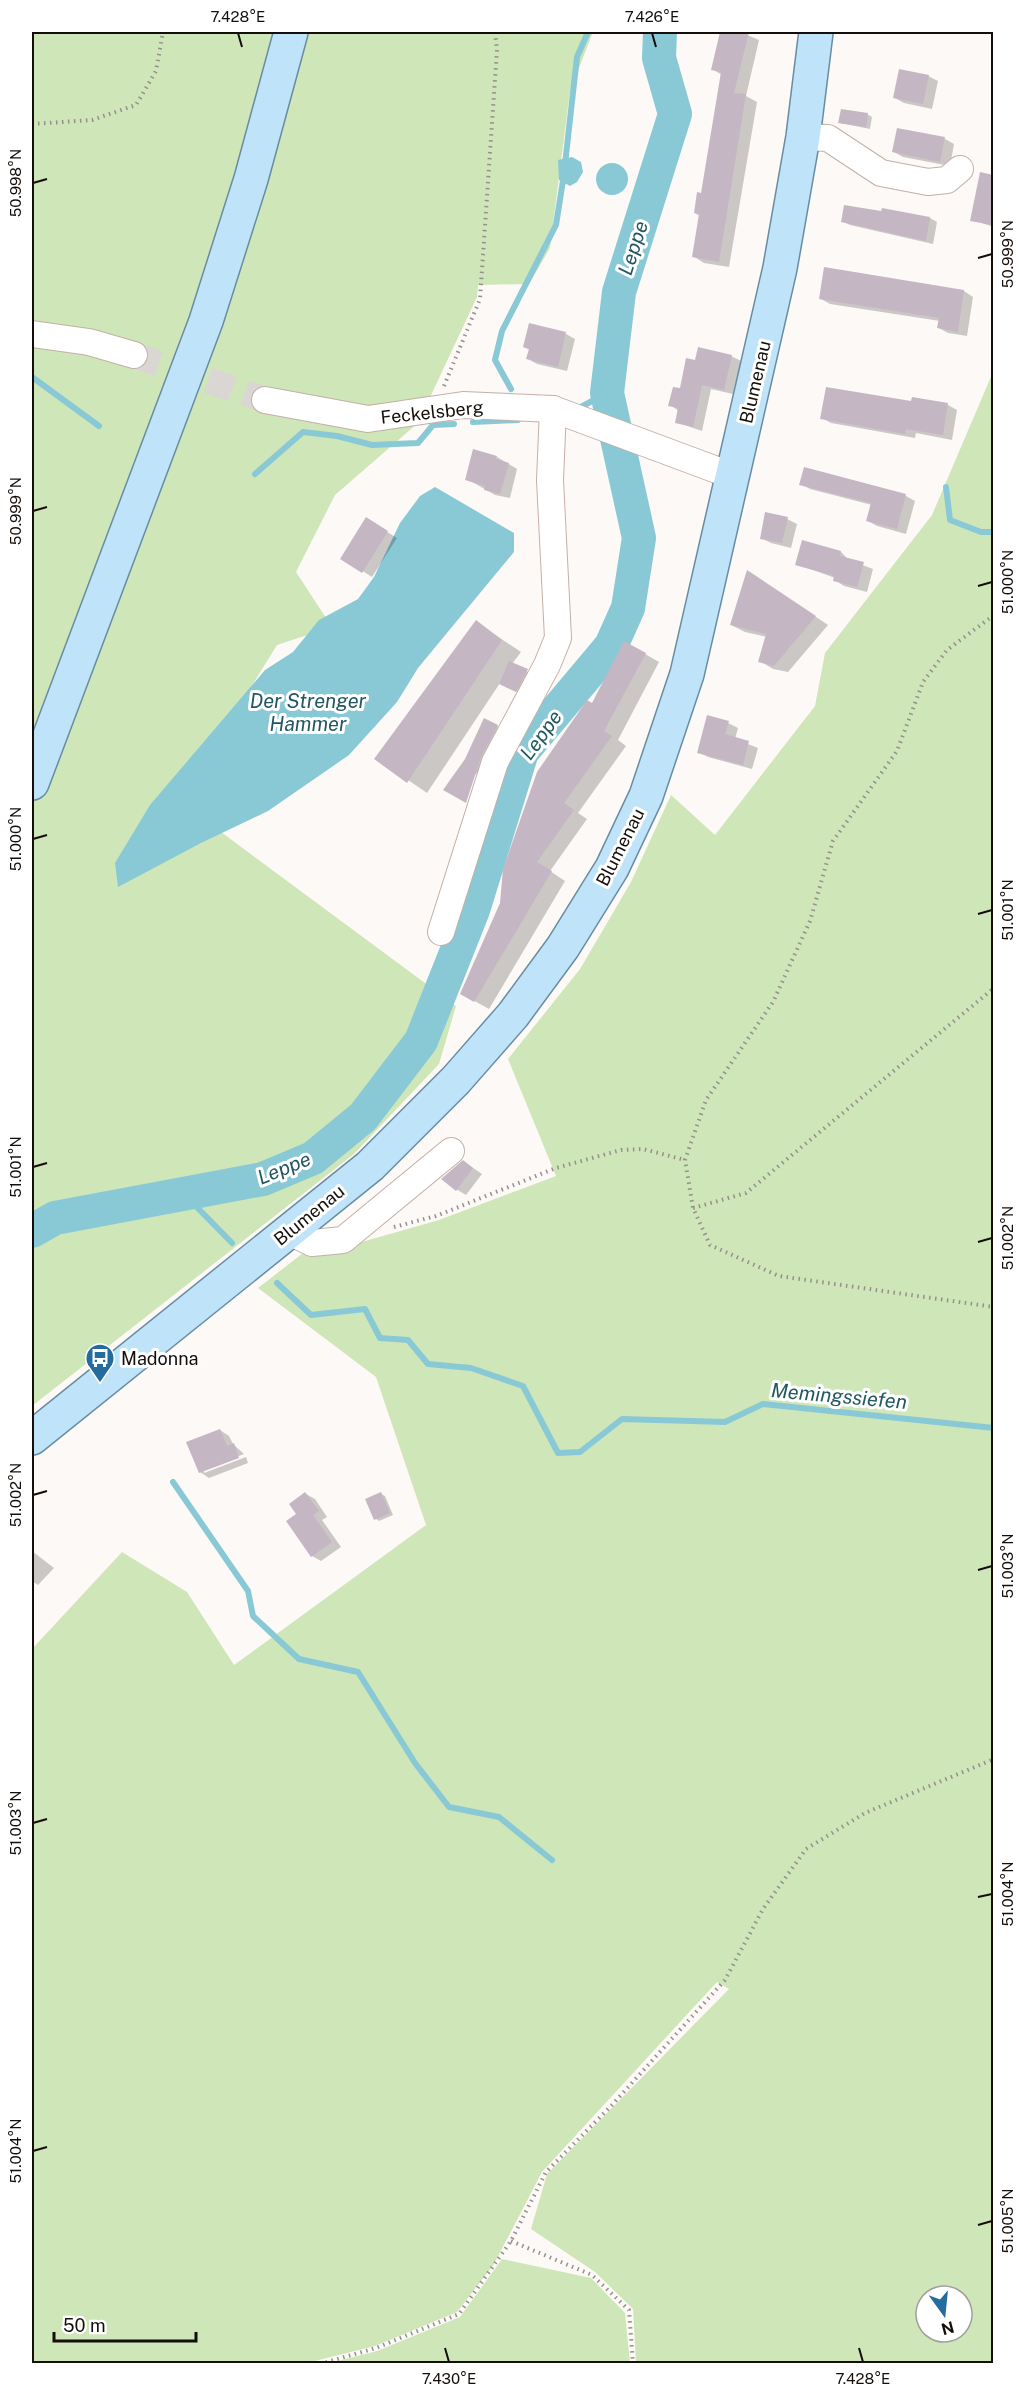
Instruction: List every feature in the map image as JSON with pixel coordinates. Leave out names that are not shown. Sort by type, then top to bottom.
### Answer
[{"type":"main road","points":[[32,783],[206,321],[251,179],[291,32]]},
{"type":"main road","name":"Blumenau","points":[[32,1438],[370,1166],[456,1080],[513,1015],[563,947],[612,868],[646,796],[687,674],[780,268],[802,137],[816,32]]},
{"type":"street","points":[[802,137],[828,138],[881,172],[928,182],[947,180],[960,169]]},
{"type":"street","points":[[32,334],[89,342],[134,355]]},
{"type":"street","name":"Feckelsberg","points":[[265,400],[368,418],[463,405],[554,409],[733,476]]},
{"type":"street","points":[[441,932],[495,762],[547,665],[558,638],[550,480],[554,409]]},
{"type":"street","points":[[290,1232],[312,1243],[343,1240],[451,1151]]},
{"type":"path","points":[[32,124],[92,120],[136,105],[156,70],[163,32]]},
{"type":"path","points":[[435,410],[480,299],[497,50],[495,32]]},
{"type":"path","points":[[993,615],[947,650],[923,682],[897,751],[833,841],[810,921],[773,1002],[706,1100],[685,1160],[693,1208],[710,1245],[779,1276],[993,1307]]},
{"type":"path","points":[[693,1208],[746,1193],[993,988]]},
{"type":"path","points":[[390,1228],[436,1216],[556,1168],[621,1150],[644,1149],[685,1160]]},
{"type":"path","points":[[320,2364],[376,2348],[459,2314],[511,2241],[546,2172],[612,2105],[725,1980],[763,1909],[806,1849],[865,1813],[993,1759]]},
{"type":"path","points":[[511,2241],[592,2275],[629,2310],[633,2364]]},
{"type":"green space","points":[[32,32],[593,32],[570,91],[550,248],[529,284],[478,285],[477,297],[418,423],[335,495],[296,572],[332,627],[277,645],[203,765],[217,829],[456,1006],[439,1064],[354,1154],[32,1406]]},
{"type":"green space","points":[[993,372],[993,2363],[636,2363],[633,2309],[595,2272],[531,2229],[547,2174],[729,1989],[717,1982],[542,2172],[494,2264],[457,2312],[375,2346],[315,2361],[281,2364],[32,2363],[32,1649],[122,1552],[187,1592],[234,1665],[426,1525],[376,1377],[258,1288],[307,1250],[344,1247],[439,1220],[556,1176],[508,1059],[580,969],[631,882],[671,795],[715,835],[815,706],[825,653],[932,515]]},
{"type":"green space","points":[[502,2259],[591,2278],[625,2313],[630,2363],[330,2363],[377,2351],[460,2317]]},
{"type":"water","points":[[572,157],[581,162],[583,172],[577,182],[570,186],[559,180],[558,160]]},
{"type":"water","points":[[612,163],[623,168],[628,179],[623,190],[612,195],[601,190],[596,179],[601,168]]},
{"type":"water","name":"Der Strenger Hammer","points":[[435,487],[514,533],[514,552],[418,668],[397,702],[349,755],[268,811],[118,887],[115,863],[150,805],[265,670],[293,652],[319,620],[358,599],[374,577],[400,523],[420,496]]},
{"type":"building","points":[[720,32],[749,32],[734,93],[746,94],[719,262],[692,257],[699,214],[694,213],[697,192],[701,193],[721,72],[711,70]]},
{"type":"building","points":[[899,69],[929,75],[923,104],[893,98]]},
{"type":"building","points":[[841,109],[868,113],[866,127],[838,123]]},
{"type":"building","points":[[897,128],[945,137],[940,162],[892,152]]},
{"type":"building","points":[[980,172],[993,175],[993,225],[970,221]]},
{"type":"building","points":[[844,205],[881,211],[882,208],[930,217],[926,241],[841,222]]},
{"type":"building","points":[[824,267],[964,290],[958,332],[937,328],[939,318],[819,299]]},
{"type":"building","points":[[529,323],[566,332],[558,367],[526,359],[529,349],[523,347]]},
{"type":"building","points":[[698,347],[732,355],[724,390],[702,385],[693,427],[675,423],[678,408],[668,406],[673,387],[680,388],[686,358],[695,360]]},
{"type":"building","points":[[826,387],[911,401],[912,397],[948,403],[943,435],[906,429],[905,434],[820,419]]},
{"type":"building","points":[[473,449],[497,456],[496,459],[509,463],[500,494],[484,490],[485,486],[465,480]]},
{"type":"building","points":[[804,467],[906,494],[897,529],[866,521],[871,503],[799,485]]},
{"type":"building","points":[[765,512],[788,517],[782,543],[760,539]]},
{"type":"building","points":[[366,517],[388,531],[362,573],[340,559]]},
{"type":"building","points":[[802,540],[841,551],[840,556],[864,562],[857,587],[833,581],[834,576],[795,565]]},
{"type":"building","points":[[747,570],[816,616],[774,666],[758,662],[766,634],[730,625]]},
{"type":"building","points":[[476,620],[502,640],[407,783],[374,759]]},
{"type":"building","points":[[624,641],[646,653],[604,731],[612,736],[564,803],[574,810],[537,862],[552,871],[474,1002],[460,994],[500,903],[503,869],[537,772],[587,700],[592,703]]},
{"type":"building","points":[[509,661],[528,669],[516,692],[499,684]]},
{"type":"building","points":[[707,715],[729,721],[725,734],[749,741],[743,765],[697,753]]},
{"type":"building","points":[[484,718],[498,725],[481,757],[466,803],[443,790],[465,759]]},
{"type":"building","points":[[463,1160],[473,1168],[456,1191],[441,1179]]},
{"type":"building","points":[[220,1429],[227,1446],[234,1443],[239,1458],[199,1473],[186,1442]]},
{"type":"building","points":[[305,1492],[319,1511],[313,1515],[332,1542],[311,1557],[286,1521],[296,1514],[289,1504]]},
{"type":"building","points":[[381,1492],[390,1513],[374,1520],[365,1499]]},
{"type":"waterway","points":[[565,164],[577,57],[588,32]]},
{"type":"waterway","name":"Leppe","points":[[32,1231],[55,1218],[263,1179],[313,1158],[363,1117],[421,1041],[473,910],[522,752],[611,646],[628,608],[639,538],[607,393],[619,292],[675,114],[659,58],[660,32]]},
{"type":"waterway","points":[[511,389],[495,360],[502,331],[556,225],[564,174]]},
{"type":"waterway","points":[[32,377],[99,426]]},
{"type":"waterway","points":[[579,408],[607,393]]},
{"type":"waterway","points":[[473,422],[518,420]]},
{"type":"waterway","points":[[255,474],[303,432],[337,436],[372,445],[418,443],[433,425],[454,424]]},
{"type":"waterway","points":[[946,487],[950,520],[981,532],[994,532]]},
{"type":"waterway","name":"Memingssiefen","points":[[185,1195],[232,1243]]},
{"type":"waterway","name":"Memingssiefen","points":[[277,1283],[311,1315],[365,1309],[380,1338],[408,1340],[428,1364],[471,1368],[523,1386],[558,1453],[580,1452],[622,1419],[725,1422],[763,1404],[994,1428]]},
{"type":"waterway","points":[[173,1482],[248,1591],[253,1616],[299,1659],[358,1672],[415,1763],[449,1807],[499,1817],[552,1860]]},
{"type":"tunnel","points":[[134,355],[265,400]]},
{"type":"place","name":"Madonna","points":[[100,1384]]}]
